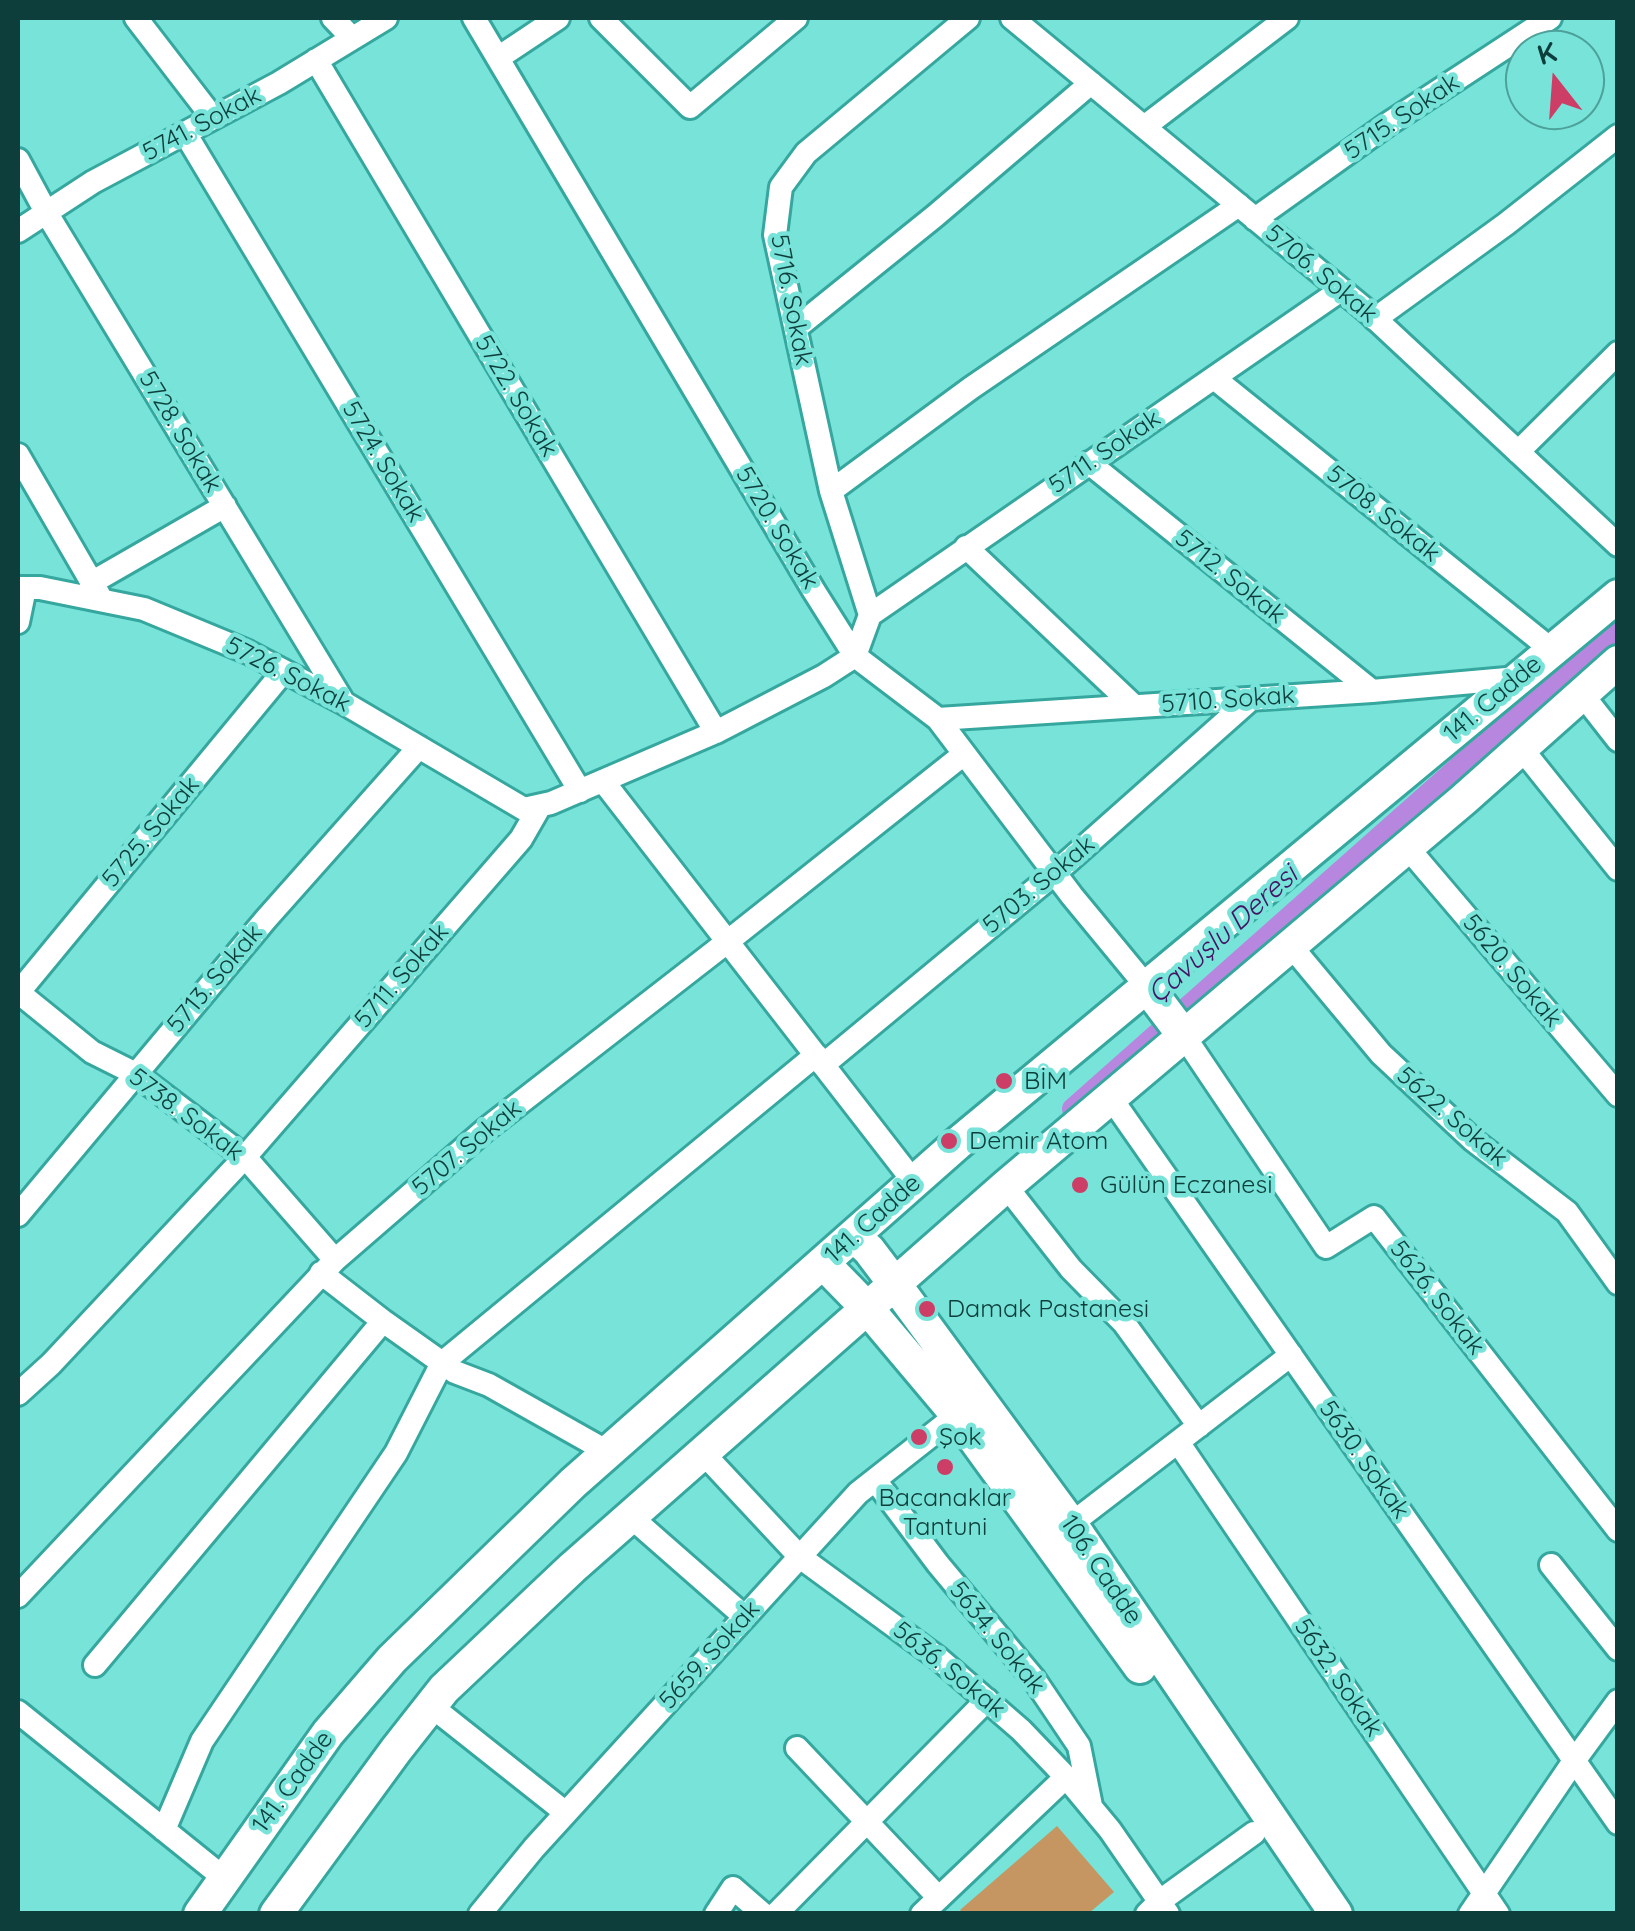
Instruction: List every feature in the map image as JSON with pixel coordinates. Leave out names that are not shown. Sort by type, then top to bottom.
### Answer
[{"type":"street","points":[[136,18],[212,118]]},
{"type":"street","points":[[333,18],[352,38]]},
{"type":"street","name":"5741. Sokak","points":[[18,231],[93,182],[386,18]]},
{"type":"street","name":"5720. Sokak","points":[[474,18],[855,656],[938,719],[1147,988]]},
{"type":"street","points":[[498,58],[558,18]]},
{"type":"street","points":[[604,19],[690,107],[796,18]]},
{"type":"street","name":"5716. Sokak","points":[[870,615],[831,491],[775,234],[781,187],[806,153],[968,18]]},
{"type":"street","name":"5706. Sokak","points":[[1012,18],[1375,319],[1618,544]]},
{"type":"street","points":[[1144,127],[1287,18]]},
{"type":"street","name":"5715. Sokak","points":[[831,491],[971,388],[1550,18]]},
{"type":"street","name":"5722. Sokak","points":[[316,60],[716,732]]},
{"type":"street","points":[[796,328],[1091,83]]},
{"type":"street","name":"5724. Sokak","points":[[185,133],[580,791]]},
{"type":"street","points":[[1375,319],[1618,136]]},
{"type":"street","name":"5728. Sokak","points":[[18,160],[344,702]]},
{"type":"street","name":"5711. Sokak","points":[[870,615],[1341,290]]},
{"type":"street","points":[[1518,452],[1618,353]]},
{"type":"street","name":"5708. Sokak","points":[[1214,378],[1552,650]]},
{"type":"street","points":[[18,455],[96,592],[224,506]]},
{"type":"street","name":"5712. Sokak","points":[[1089,463],[1372,691]]},
{"type":"street","points":[[966,547],[1134,706]]},
{"type":"street","points":[[18,622],[21,588]]},
{"type":"street","name":"5726. Sokak","points":[[21,588],[96,592],[144,608],[248,652],[344,702],[524,809],[540,806]]},
{"type":"street","name":"141. Cadde","points":[[200,1914],[328,1733],[392,1659],[572,1484],[861,1243],[914,1182],[1618,596]]},
{"type":"street","points":[[540,806],[716,732],[824,676],[855,656],[870,615]]},
{"type":"street","points":[[276,1914],[444,1689],[572,1568],[1006,1186],[1407,847],[1618,662]]},
{"type":"street","name":"5725. Sokak","points":[[18,1023],[22,996],[284,671]]},
{"type":"street","name":"5710. Sokak","points":[[938,719],[1518,678]]},
{"type":"street","points":[[1582,694],[1618,740]]},
{"type":"street","name":"5703. Sokak","points":[[442,1364],[1056,873],[1251,699]]},
{"type":"street","name":"5713. Sokak","points":[[18,1215],[266,918],[419,747]]},
{"type":"street","points":[[1522,748],[1618,868]]},
{"type":"street","name":"5707. Sokak","points":[[18,1596],[328,1267],[485,1130],[964,754]]},
{"type":"street","points":[[603,781],[914,1182]]},
{"type":"street","name":"5711. Sokak","points":[[18,1394],[51,1364],[245,1157],[522,839],[540,806]]},
{"type":"street","name":"5620. Sokak","points":[[1407,847],[1618,1095]]},
{"type":"street","name":"5622. Sokak","points":[[1291,946],[1381,1054],[1473,1140],[1567,1212],[1618,1283]]},
{"type":"street","points":[[1147,988],[1183,1036]]},
{"type":"street","name":"5738. Sokak","points":[[22,996],[92,1052],[136,1074],[245,1157],[328,1267],[383,1321],[455,1372],[489,1385],[608,1452]]},
{"type":"street","name":"5626. Sokak","points":[[1183,1036],[1326,1247],[1374,1218],[1618,1530]]},
{"type":"street","name":"5630. Sokak","points":[[1111,1098],[1618,1823]]},
{"type":"street","points":[[1006,1186],[1071,1269],[1124,1322],[1199,1426]]},
{"type":"street","name":"106. Cadde","points":[[861,1243],[1071,1524],[1336,1914]]},
{"type":"street","name":"106. Cadde","points":[[829,1270],[867,1308],[957,1415],[1117,1634],[1309,1914]]},
{"type":"street","points":[[95,1665],[383,1321]]},
{"type":"street","points":[[1071,1524],[1291,1355]]},
{"type":"street","points":[[164,1830],[202,1742],[396,1454],[442,1364]]},
{"type":"street","name":"5659. Sokak","points":[[480,1914],[566,1813],[858,1493],[957,1415]]},
{"type":"street","name":"5632. Sokak","points":[[1178,1442],[1491,1904]]},
{"type":"street","name":"5636. Sokak","points":[[703,1453],[800,1557],[938,1658],[1022,1730],[1092,1809],[1158,1909]]},
{"type":"street","name":"5634. Sokak","points":[[875,1480],[938,1564],[1034,1679],[1079,1746],[1092,1809]]},
{"type":"street","points":[[631,1517],[745,1617]]},
{"type":"street","points":[[1552,1565],[1618,1649]]},
{"type":"street","points":[[776,1914],[987,1700]]},
{"type":"street","points":[[1470,1914],[1491,1904],[1574,1760],[1618,1701]]},
{"type":"street","points":[[431,1706],[566,1813]]},
{"type":"street","points":[[18,1712],[224,1878]]},
{"type":"street","points":[[796,1748],[867,1821],[930,1906],[1066,1777]]},
{"type":"street","points":[[1158,1909],[1254,1833]]},
{"type":"street","points":[[716,1914],[733,1888],[763,1914]]},
{"type":"shaded area","points":[[1057,1826],[1114,1892],[1089,1913],[960,1910]]},
{"type":"waterway","name":"Çavuşlu Deresi","points":[[1073,1109],[1618,626]]},
{"type":"place","name":"BİM","points":[[1004,1081]]},
{"type":"place","name":"Demir Atom","points":[[949,1141]]},
{"type":"place","name":"Gülün Eczanesi","points":[[1080,1185]]},
{"type":"place","name":"Damak Pastanesi","points":[[927,1309]]},
{"type":"place","name":"Şok","points":[[919,1437]]},
{"type":"place","name":"Bacanaklar Tantuni","points":[[945,1467]]}]
